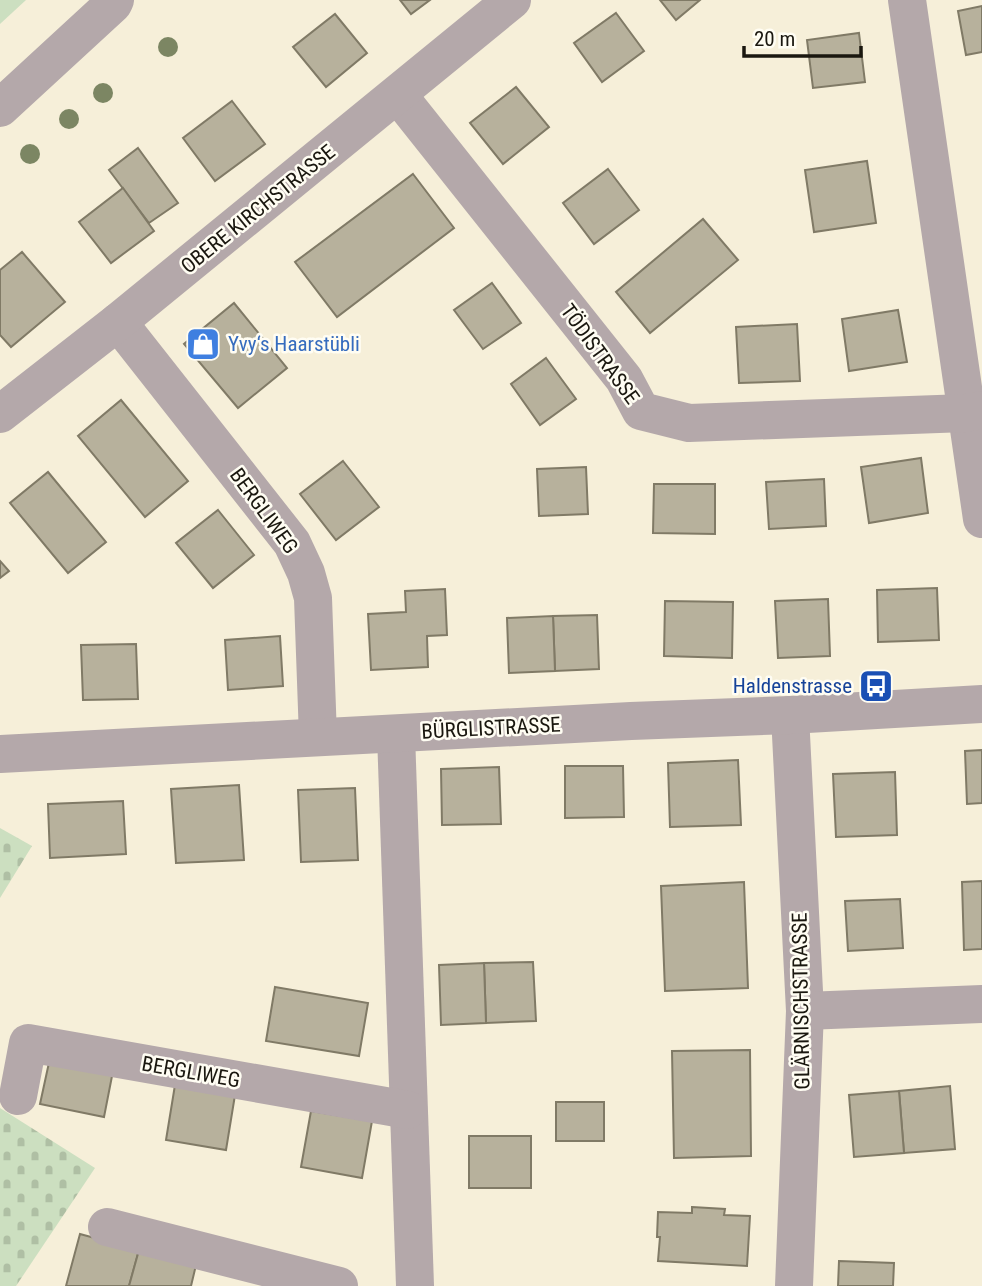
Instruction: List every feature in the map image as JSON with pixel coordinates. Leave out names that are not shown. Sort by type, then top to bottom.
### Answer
[{"type":"street","points":[[0,108],[115,0]]},
{"type":"street","name":"OBERE KIRCHSTRASSE","points":[[0,415],[512,0]]},
{"type":"street","points":[[907,0],[974,412],[982,519]]},
{"type":"street","name":"TÖDISTRASSE","points":[[398,95],[624,379],[641,411],[689,423],[974,412]]},
{"type":"street","name":"BERGLIWEG","points":[[118,322],[292,543],[306,573],[313,598],[318,737]]},
{"type":"street","name":"BÜRGLISTRASSE","points":[[0,754],[982,704]]},
{"type":"street","name":"GLÄRNISCHSTRASSE","points":[[790,715],[805,1011],[794,1286]]},
{"type":"street","points":[[396,734],[415,1286]]},
{"type":"street","points":[[805,1011],[982,1004]]},
{"type":"street","name":"BERGLIWEG","points":[[18,1096],[28,1043],[408,1110]]},
{"type":"street","points":[[107,1227],[339,1286]]},
{"type":"green space","points":[[0,0],[26,0],[0,24]]},
{"type":"green space","points":[[0,828],[32,846],[0,898]]},
{"type":"green space","points":[[0,1108],[95,1168],[16,1286],[0,1286]]},
{"type":"building","points":[[400,0],[430,0],[411,14]]},
{"type":"building","points":[[660,0],[700,0],[676,20]]},
{"type":"building","points":[[982,6],[982,52],[966,55],[958,11]]},
{"type":"building","points":[[616,13],[644,51],[602,82],[574,43]]},
{"type":"building","points":[[335,14],[367,53],[326,87],[293,47]]},
{"type":"building","points":[[859,33],[865,82],[813,88],[807,40]]},
{"type":"building","points":[[516,87],[549,127],[503,164],[470,123]]},
{"type":"building","points":[[232,101],[265,144],[215,181],[183,138]]},
{"type":"building","points":[[138,148],[178,203],[149,223],[109,170]]},
{"type":"building","points":[[867,161],[876,223],[814,232],[805,170]]},
{"type":"building","points":[[608,169],[639,210],[594,244],[563,203]]},
{"type":"building","points":[[413,174],[454,228],[337,317],[295,262]]},
{"type":"building","points":[[123,188],[154,231],[111,263],[79,222]]},
{"type":"building","points":[[703,219],[738,260],[650,333],[616,292]]},
{"type":"building","points":[[22,252],[65,302],[11,347],[0,335],[0,270]]},
{"type":"building","points":[[492,283],[521,323],[483,349],[454,310]]},
{"type":"building","points":[[234,303],[287,368],[238,408],[184,344]]},
{"type":"building","points":[[898,310],[907,362],[849,371],[842,319]]},
{"type":"building","points":[[797,324],[800,381],[739,383],[736,327]]},
{"type":"building","points":[[546,358],[576,399],[540,425],[511,384]]},
{"type":"building","points":[[121,400],[188,481],[145,517],[78,436]]},
{"type":"building","points":[[921,458],[928,513],[869,523],[861,467]]},
{"type":"building","points":[[343,461],[379,507],[336,540],[300,494]]},
{"type":"building","points":[[586,467],[588,514],[539,516],[537,469]]},
{"type":"building","points":[[48,472],[106,542],[68,573],[10,503]]},
{"type":"building","points":[[824,479],[826,526],[769,529],[766,482]]},
{"type":"building","points":[[654,484],[715,484],[715,534],[653,533]]},
{"type":"building","points":[[218,510],[254,555],[213,588],[176,543]]},
{"type":"building","points":[[0,561],[9,571],[0,578]]},
{"type":"building","points":[[937,588],[939,640],[878,642],[877,590]]},
{"type":"building","points":[[445,589],[447,635],[427,636],[428,667],[371,670],[368,614],[406,612],[405,591]]},
{"type":"building","points":[[828,599],[830,656],[778,658],[775,601]]},
{"type":"building","points":[[665,601],[733,602],[732,658],[664,656]]},
{"type":"building","points":[[597,615],[599,669],[555,671],[553,616]]},
{"type":"building","points":[[553,616],[555,671],[509,673],[507,618]]},
{"type":"building","points":[[280,636],[283,686],[228,690],[225,640]]},
{"type":"building","points":[[136,644],[138,699],[83,700],[81,645]]},
{"type":"building","points":[[982,750],[982,803],[967,804],[965,751]]},
{"type":"building","points":[[738,760],[741,825],[670,827],[668,763]]},
{"type":"building","points":[[565,766],[623,766],[624,817],[565,818]]},
{"type":"building","points":[[499,767],[501,824],[442,825],[441,769]]},
{"type":"building","points":[[895,772],[897,835],[836,837],[833,774]]},
{"type":"building","points":[[239,785],[244,860],[176,863],[171,789]]},
{"type":"building","points":[[355,788],[358,860],[301,862],[298,790]]},
{"type":"building","points":[[123,801],[126,854],[50,858],[48,804]]},
{"type":"building","points":[[982,881],[982,949],[964,950],[962,882]]},
{"type":"building","points":[[744,882],[748,988],[665,991],[661,886]]},
{"type":"building","points":[[900,899],[903,948],[848,951],[845,901]]},
{"type":"building","points":[[533,962],[536,1021],[486,1023],[484,963]]},
{"type":"building","points":[[484,963],[486,1023],[441,1025],[439,965]]},
{"type":"building","points":[[275,987],[368,1003],[359,1056],[266,1041]]},
{"type":"building","points":[[750,1050],[751,1156],[674,1158],[672,1051]]},
{"type":"building","points":[[50,1058],[113,1071],[104,1117],[40,1104]]},
{"type":"building","points":[[175,1085],[235,1095],[226,1150],[166,1140]]},
{"type":"building","points":[[950,1086],[955,1149],[904,1153],[899,1091]]},
{"type":"building","points":[[899,1091],[904,1153],[854,1157],[849,1095]]},
{"type":"building","points":[[556,1102],[604,1102],[604,1141],[556,1141]]},
{"type":"building","points":[[311,1111],[372,1121],[362,1178],[301,1167]]},
{"type":"building","points":[[469,1136],[531,1136],[531,1188],[469,1188]]},
{"type":"building","points":[[692,1207],[725,1209],[724,1215],[750,1216],[747,1266],[658,1261],[658,1212],[692,1213]]},
{"type":"building","points":[[80,1234],[139,1250],[129,1286],[66,1286]]},
{"type":"building","points":[[139,1250],[196,1265],[191,1286],[129,1286]]},
{"type":"building","points":[[839,1261],[894,1263],[893,1286],[838,1286]]},
{"type":"place","name":"Yvy‘s Haarstübli","points":[[203,344]]},
{"type":"place","name":"Haldenstrasse","points":[[876,686]]}]
